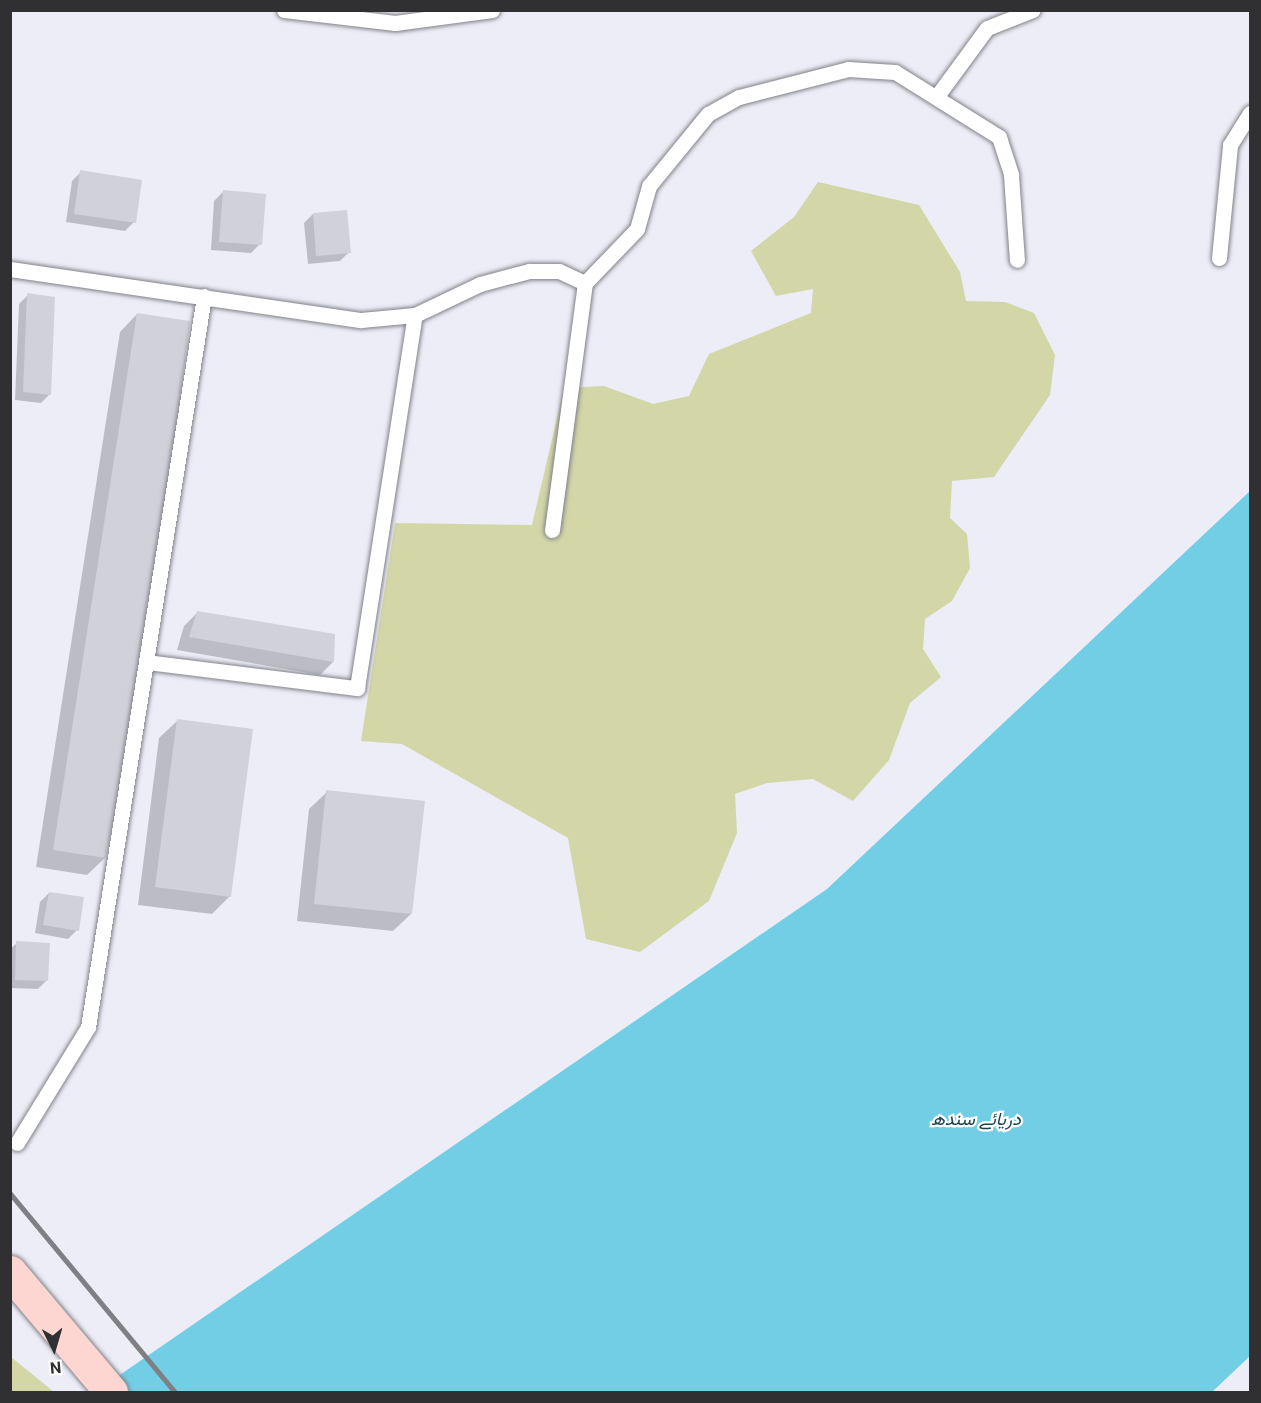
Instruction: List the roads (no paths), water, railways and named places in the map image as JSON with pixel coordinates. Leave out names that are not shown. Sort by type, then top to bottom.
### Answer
[{"type":"main road","points":[[10,1272],[111,1392]]},
{"type":"lane","points":[[284,10],[394,23],[492,10]]},
{"type":"lane","points":[[937,96],[987,27],[1033,10]]},
{"type":"lane","points":[[552,530],[585,283],[637,229],[650,186],[677,147],[708,114],[739,96],[848,69],[895,72],[937,96],[999,137],[1011,175],[1017,260]]},
{"type":"lane","points":[[1219,258],[1230,145],[1251,113]]},
{"type":"lane","points":[[10,269],[361,320],[415,315],[480,284],[529,272],[559,271],[585,283]]},
{"type":"lane","points":[[17,1143],[88,1027],[204,296]]},
{"type":"lane","points":[[147,662],[357,688],[415,315]]},
{"type":"water","name":"دریائے سندھ","points":[[1250,491],[1250,1356],[1212,1392],[95,1392],[827,889]]},
{"type":"railway","points":[[10,1193],[175,1392]]}]
